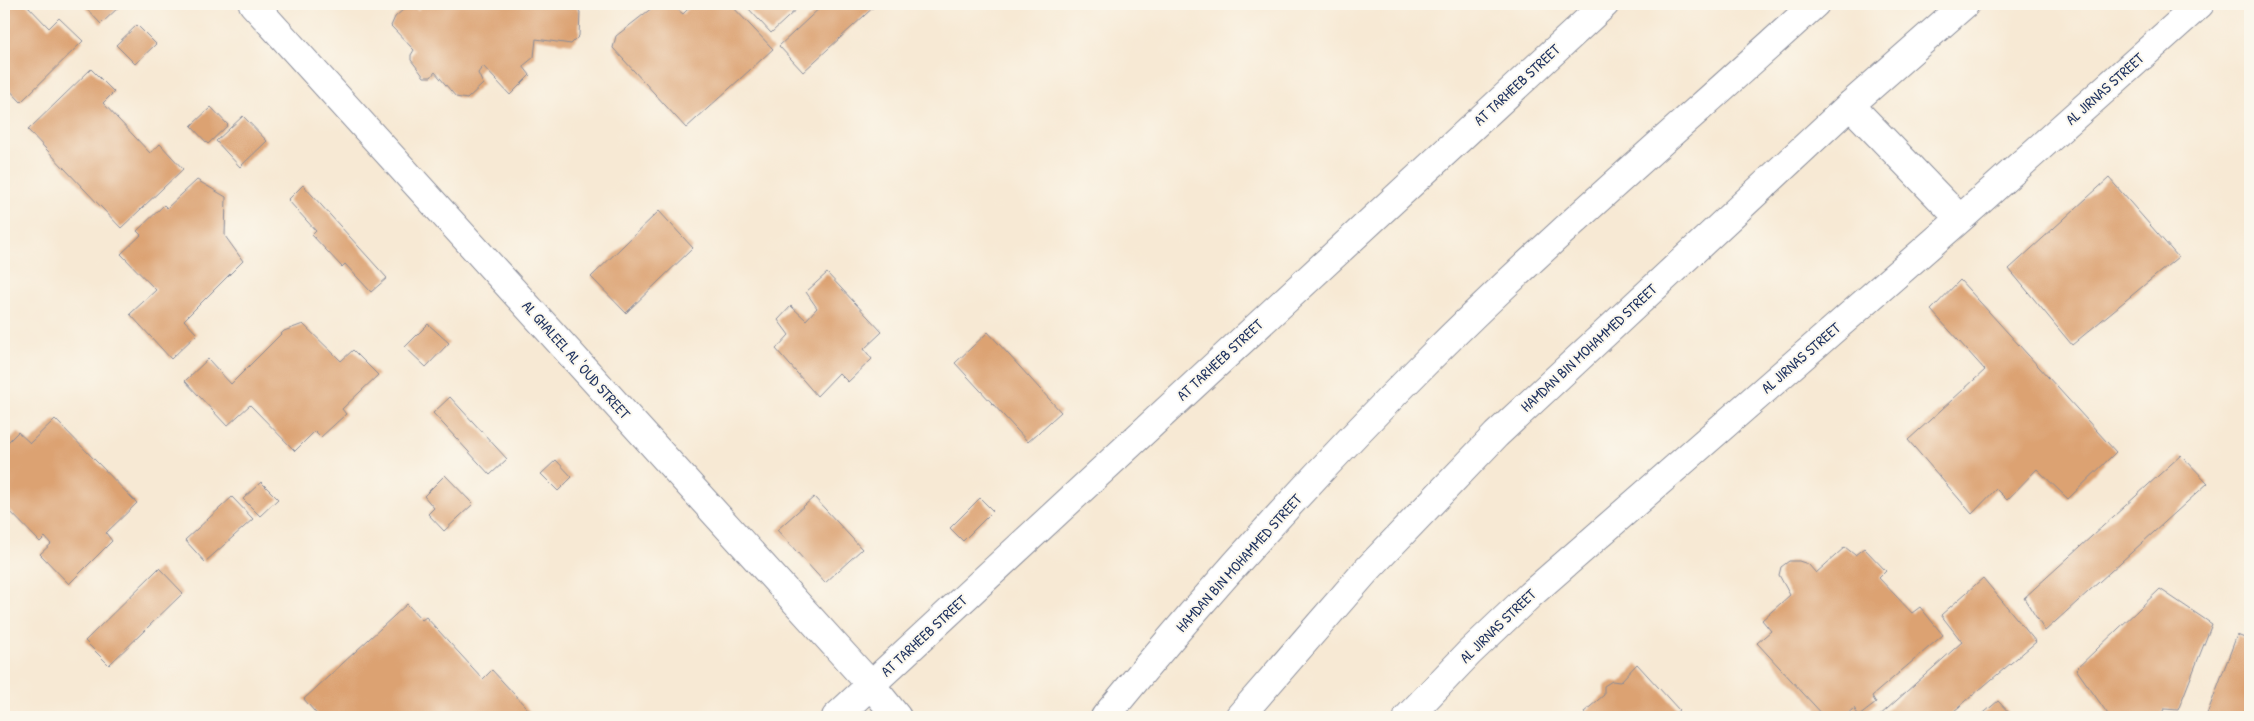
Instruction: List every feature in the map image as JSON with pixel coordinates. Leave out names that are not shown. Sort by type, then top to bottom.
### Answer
[{"type":"street","name":"AL GHALEEL AL 'OUD STREET","points":[[254,4],[871,685],[897,717]]},
{"type":"street","name":"AT TARHEEB STREET","points":[[836,717],[1605,4]]},
{"type":"street","name":"HAMDAN BIN MOHAMMED STREET","points":[[1105,717],[1150,662],[1295,500],[1432,357],[1617,182],[1816,4]]},
{"type":"street","name":"HAMDAN BIN MOHAMMED STREET","points":[[1239,717],[1365,572],[1496,435],[1850,105],[1965,4]]},
{"type":"street","name":"AL JIRNAS STREET","points":[[1408,717],[1469,653],[1537,589],[1960,219],[2200,4]]},
{"type":"street","points":[[1850,105],[1960,219]]},
{"type":"building","points":[[4,4],[26,4],[49,28],[59,18],[83,41],[21,102],[4,84]]},
{"type":"building","points":[[82,4],[122,4],[101,24]]},
{"type":"building","points":[[422,4],[574,4],[580,12],[579,36],[571,44],[536,39],[534,57],[523,66],[530,75],[510,95],[483,66],[478,73],[483,84],[467,99],[456,97],[435,72],[431,77],[424,77],[411,60],[414,50],[391,26],[395,17],[404,9],[412,6],[418,10]]},
{"type":"building","points":[[657,4],[671,4],[683,14],[693,4],[730,4],[773,49],[686,128],[613,48],[616,36]]},
{"type":"building","points":[[751,4],[802,4],[771,33],[748,8]]},
{"type":"building","points":[[824,4],[877,4],[803,72],[779,46]]},
{"type":"building","points":[[137,25],[156,44],[135,64],[116,45]]},
{"type":"building","points":[[91,69],[114,92],[103,103],[150,153],[160,144],[183,169],[121,228],[28,130]]},
{"type":"building","points":[[211,107],[228,125],[208,144],[191,126]]},
{"type":"building","points":[[243,116],[267,141],[240,167],[216,141]]},
{"type":"building","points":[[2109,178],[2178,257],[2072,345],[2009,269]]},
{"type":"building","points":[[197,180],[226,197],[225,236],[243,261],[184,320],[197,334],[171,359],[130,314],[156,290],[121,254],[141,235],[137,231],[164,205],[167,208]]},
{"type":"building","points":[[303,185],[387,278],[371,292],[345,264],[342,267],[312,235],[316,231],[288,200]]},
{"type":"building","points":[[659,211],[693,248],[626,313],[591,277]]},
{"type":"building","points":[[827,273],[882,332],[864,349],[872,359],[848,382],[839,373],[817,396],[776,349],[789,335],[778,320],[791,306],[806,320],[817,308],[806,292]]},
{"type":"building","points":[[1960,280],[2116,452],[2068,499],[2037,469],[2007,500],[1996,489],[1972,514],[1908,440],[1985,370],[1931,310]]},
{"type":"building","points":[[303,324],[341,361],[353,350],[378,375],[342,409],[346,414],[321,437],[315,431],[295,451],[250,405],[227,426],[185,381],[208,359],[231,384],[284,331]]},
{"type":"building","points":[[428,324],[449,343],[426,367],[405,347]]},
{"type":"building","points":[[988,332],[1061,412],[1028,442],[955,363]]},
{"type":"building","points":[[450,397],[507,459],[490,475],[433,413]]},
{"type":"building","points":[[55,419],[137,503],[106,533],[112,541],[69,584],[40,554],[51,544],[45,537],[40,542],[4,505],[4,446],[18,432],[30,443]]},
{"type":"building","points":[[2181,455],[2208,483],[2045,631],[2024,598]]},
{"type":"building","points":[[556,460],[572,477],[558,491],[541,474]]},
{"type":"building","points":[[445,475],[473,504],[444,531],[428,514],[434,508],[424,496]]},
{"type":"building","points":[[261,482],[278,499],[260,516],[243,499]]},
{"type":"building","points":[[232,497],[253,519],[205,562],[185,540]]},
{"type":"building","points":[[814,497],[862,549],[825,583],[777,530]]},
{"type":"building","points":[[980,498],[993,511],[963,541],[950,528]]},
{"type":"building","points":[[1845,547],[1855,555],[1864,548],[1886,571],[1879,578],[1912,613],[1920,607],[1943,635],[1872,696],[1876,703],[1859,716],[1854,708],[1844,717],[1825,717],[1757,643],[1771,631],[1762,620],[1790,595],[1779,575],[1781,567],[1789,561],[1799,561],[1808,564],[1816,573]]},
{"type":"building","points":[[159,568],[183,593],[109,665],[85,641]]},
{"type":"building","points":[[1983,578],[2036,642],[1947,717],[1878,717],[1962,642],[1941,615]]},
{"type":"building","points":[[2160,589],[2212,624],[2178,710],[2164,709],[2160,717],[2110,717],[2076,669]]},
{"type":"building","points":[[407,604],[422,620],[426,617],[483,679],[492,670],[535,717],[319,717],[304,699]]},
{"type":"building","points":[[2237,635],[2250,640],[2250,717],[2206,717]]},
{"type":"building","points":[[1637,664],[1679,710],[1671,717],[1588,717],[1584,712],[1604,695],[1604,686],[1612,681],[1620,682]]},
{"type":"building","points":[[1998,701],[2013,717],[1979,717]]}]
